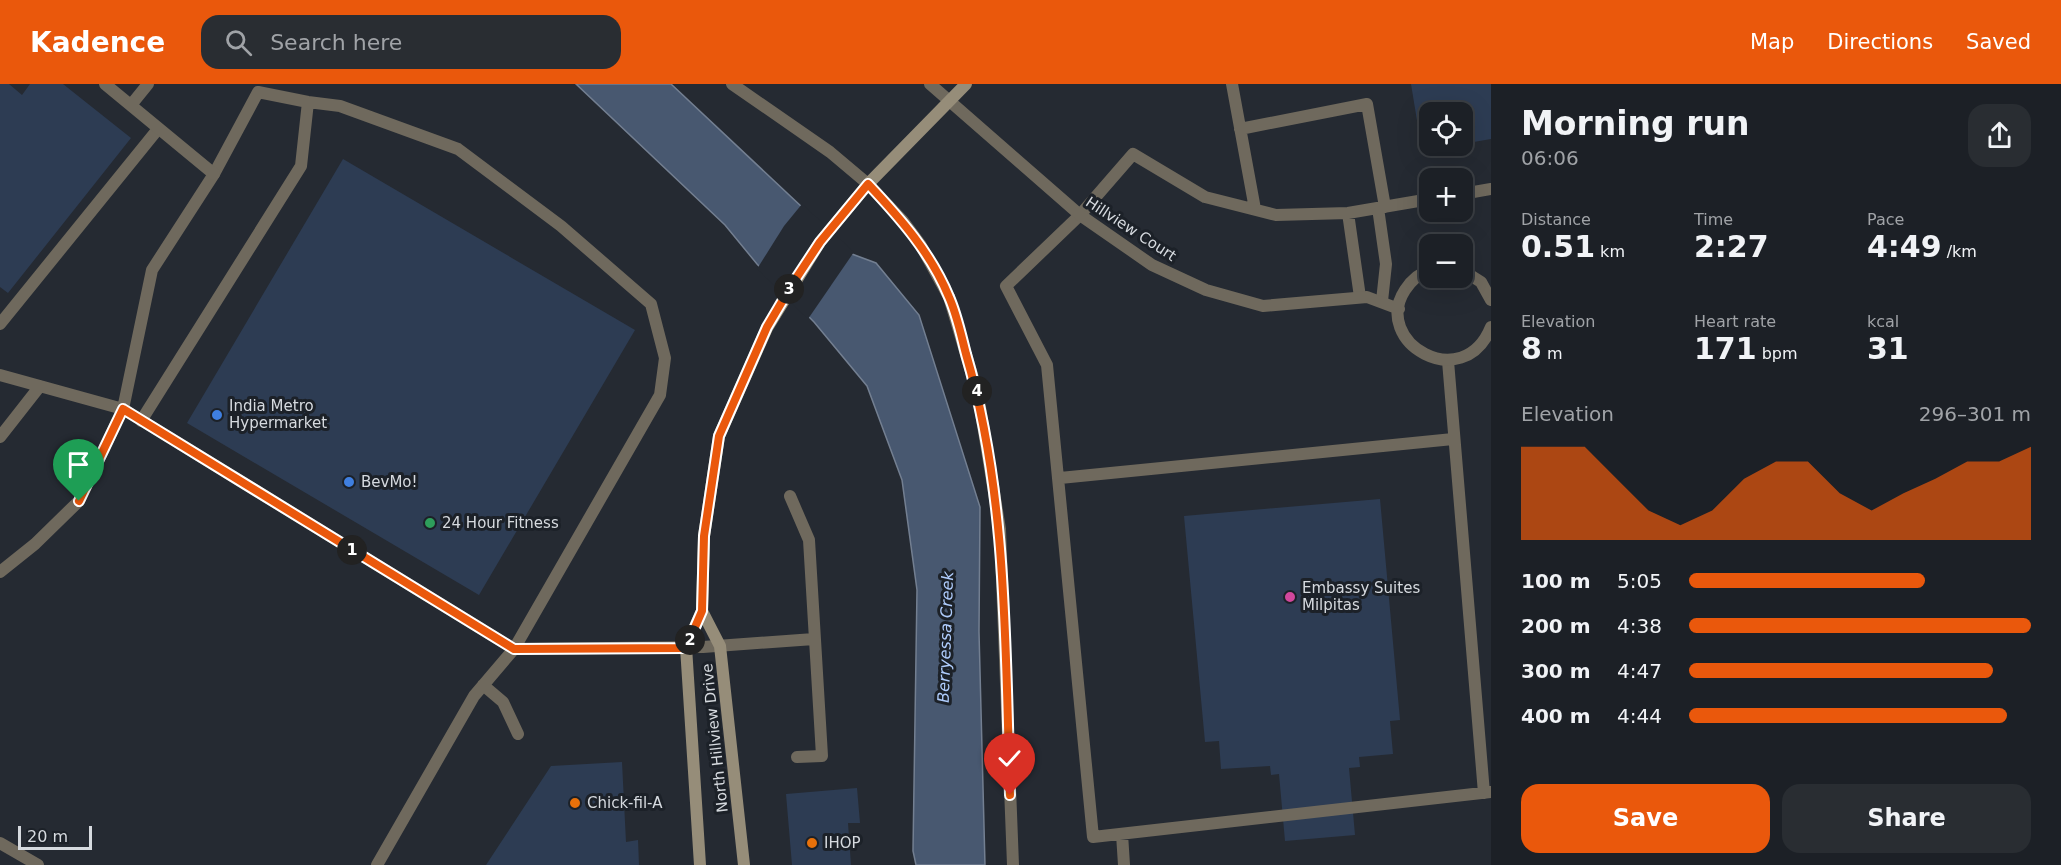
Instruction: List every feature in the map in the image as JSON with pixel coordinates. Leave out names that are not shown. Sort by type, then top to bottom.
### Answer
[{"type":"street","points":[[105,84],[213,174]]},
{"type":"street","points":[[130,105],[148,84]]},
{"type":"street","points":[[732,84],[830,152],[868,184],[903,221],[920,244],[950,297],[978,395],[1000,529],[1013,865]]},
{"type":"street","name":"Hillview Court","points":[[930,84],[1080,215],[1152,265],[1206,290],[1263,306],[1360,297],[1382,301],[1399,309]]},
{"type":"street","name":"North Hillview Drive","points":[[700,865],[686,648],[702,611],[704,536],[719,436],[767,327],[820,242],[851,202],[950,103],[966,84]]},
{"type":"street","points":[[1232,84],[1255,209]]},
{"type":"street","points":[[0,572],[35,544],[79,501],[123,409],[152,270],[213,174],[258,92],[340,106],[458,149],[561,226],[651,304],[665,358],[660,395],[514,649],[474,696],[377,865]]},
{"type":"street","points":[[141,421],[301,166],[308,102]]},
{"type":"street","points":[[1240,129],[1367,104],[1382,208],[1386,264],[1382,301]]},
{"type":"street","points":[[0,324],[158,129]]},
{"type":"street","points":[[1419,202],[1348,213],[1276,215],[1205,197],[1133,154],[1080,215],[1006,286],[1047,365],[1060,478],[1093,837],[1488,793],[1453,439],[1448,360]]},
{"type":"street","points":[[1473,192],[1491,189]]},
{"type":"street","points":[[1348,213],[1360,297]]},
{"type":"street","points":[[1419,276],[1412,280],[1403,294],[1399,309],[1400,325],[1407,340],[1425,355],[1448,360],[1463,357],[1477,349],[1491,327]]},
{"type":"street","points":[[1473,277],[1481,282],[1491,300]]},
{"type":"street","points":[[0,375],[123,409],[514,649],[686,648],[814,639]]},
{"type":"street","points":[[0,437],[40,386]]},
{"type":"street","points":[[1060,478],[1453,439]]},
{"type":"street","points":[[790,496],[809,540],[822,756],[797,758]]},
{"type":"street","name":"North Hillview Drive","points":[[702,611],[720,646],[744,865]]},
{"type":"street","points":[[483,685],[502,702],[518,734]]},
{"type":"street","points":[[1122,834],[1124,865]]},
{"type":"street","points":[[0,843],[38,865]]},
{"type":"water","name":"Berryessa Creek","points":[[576,84],[671,84],[852,254],[876,263],[919,315],[980,507],[979,632],[985,865],[916,865],[913,851],[917,590],[902,480],[867,386],[814,322],[757,264],[725,225]]},
{"type":"pier","points":[[802,204],[854,252],[808,319],[757,269],[784,226]]},
{"type":"building","points":[[0,84],[9,84],[22,95],[30,84],[63,84],[131,138],[8,293],[0,287]]},
{"type":"building","points":[[1411,84],[1491,84],[1491,139],[1473,142],[1473,102],[1419,102],[1419,133]]},
{"type":"building","points":[[343,159],[635,330],[479,595],[187,423]]},
{"type":"building","name":"Embassy Suites Milpitas","points":[[1380,499],[1400,720],[1390,721],[1393,754],[1359,757],[1360,767],[1349,768],[1355,835],[1285,841],[1279,774],[1271,775],[1270,766],[1221,769],[1219,741],[1205,742],[1184,516]]},
{"type":"building","name":"Chick-fil-A","points":[[622,762],[626,842],[638,840],[639,865],[486,865],[551,766]]},
{"type":"building","points":[[857,788],[860,823],[848,823],[851,865],[792,865],[786,794]]},
{"type":"place","name":"India Metro Hypermarket","points":[[217,415]]},
{"type":"place","name":"BevMo!","points":[[349,482]]},
{"type":"place","name":"24 Hour Fitness","points":[[430,523]]},
{"type":"place","name":"Embassy Suites Milpitas","points":[[1290,597]]},
{"type":"place","name":"Chick-fil-A","points":[[575,803]]},
{"type":"place","name":"IHOP","points":[[812,843]]},
{"type":"route","points":[[79,501],[123,409],[514,649],[686,648],[702,611],[704,536],[719,436],[767,327],[793,283],[820,242],[868,184],[903,221],[920,244],[950,297],[978,395],[1000,529],[1010,795]]}]
